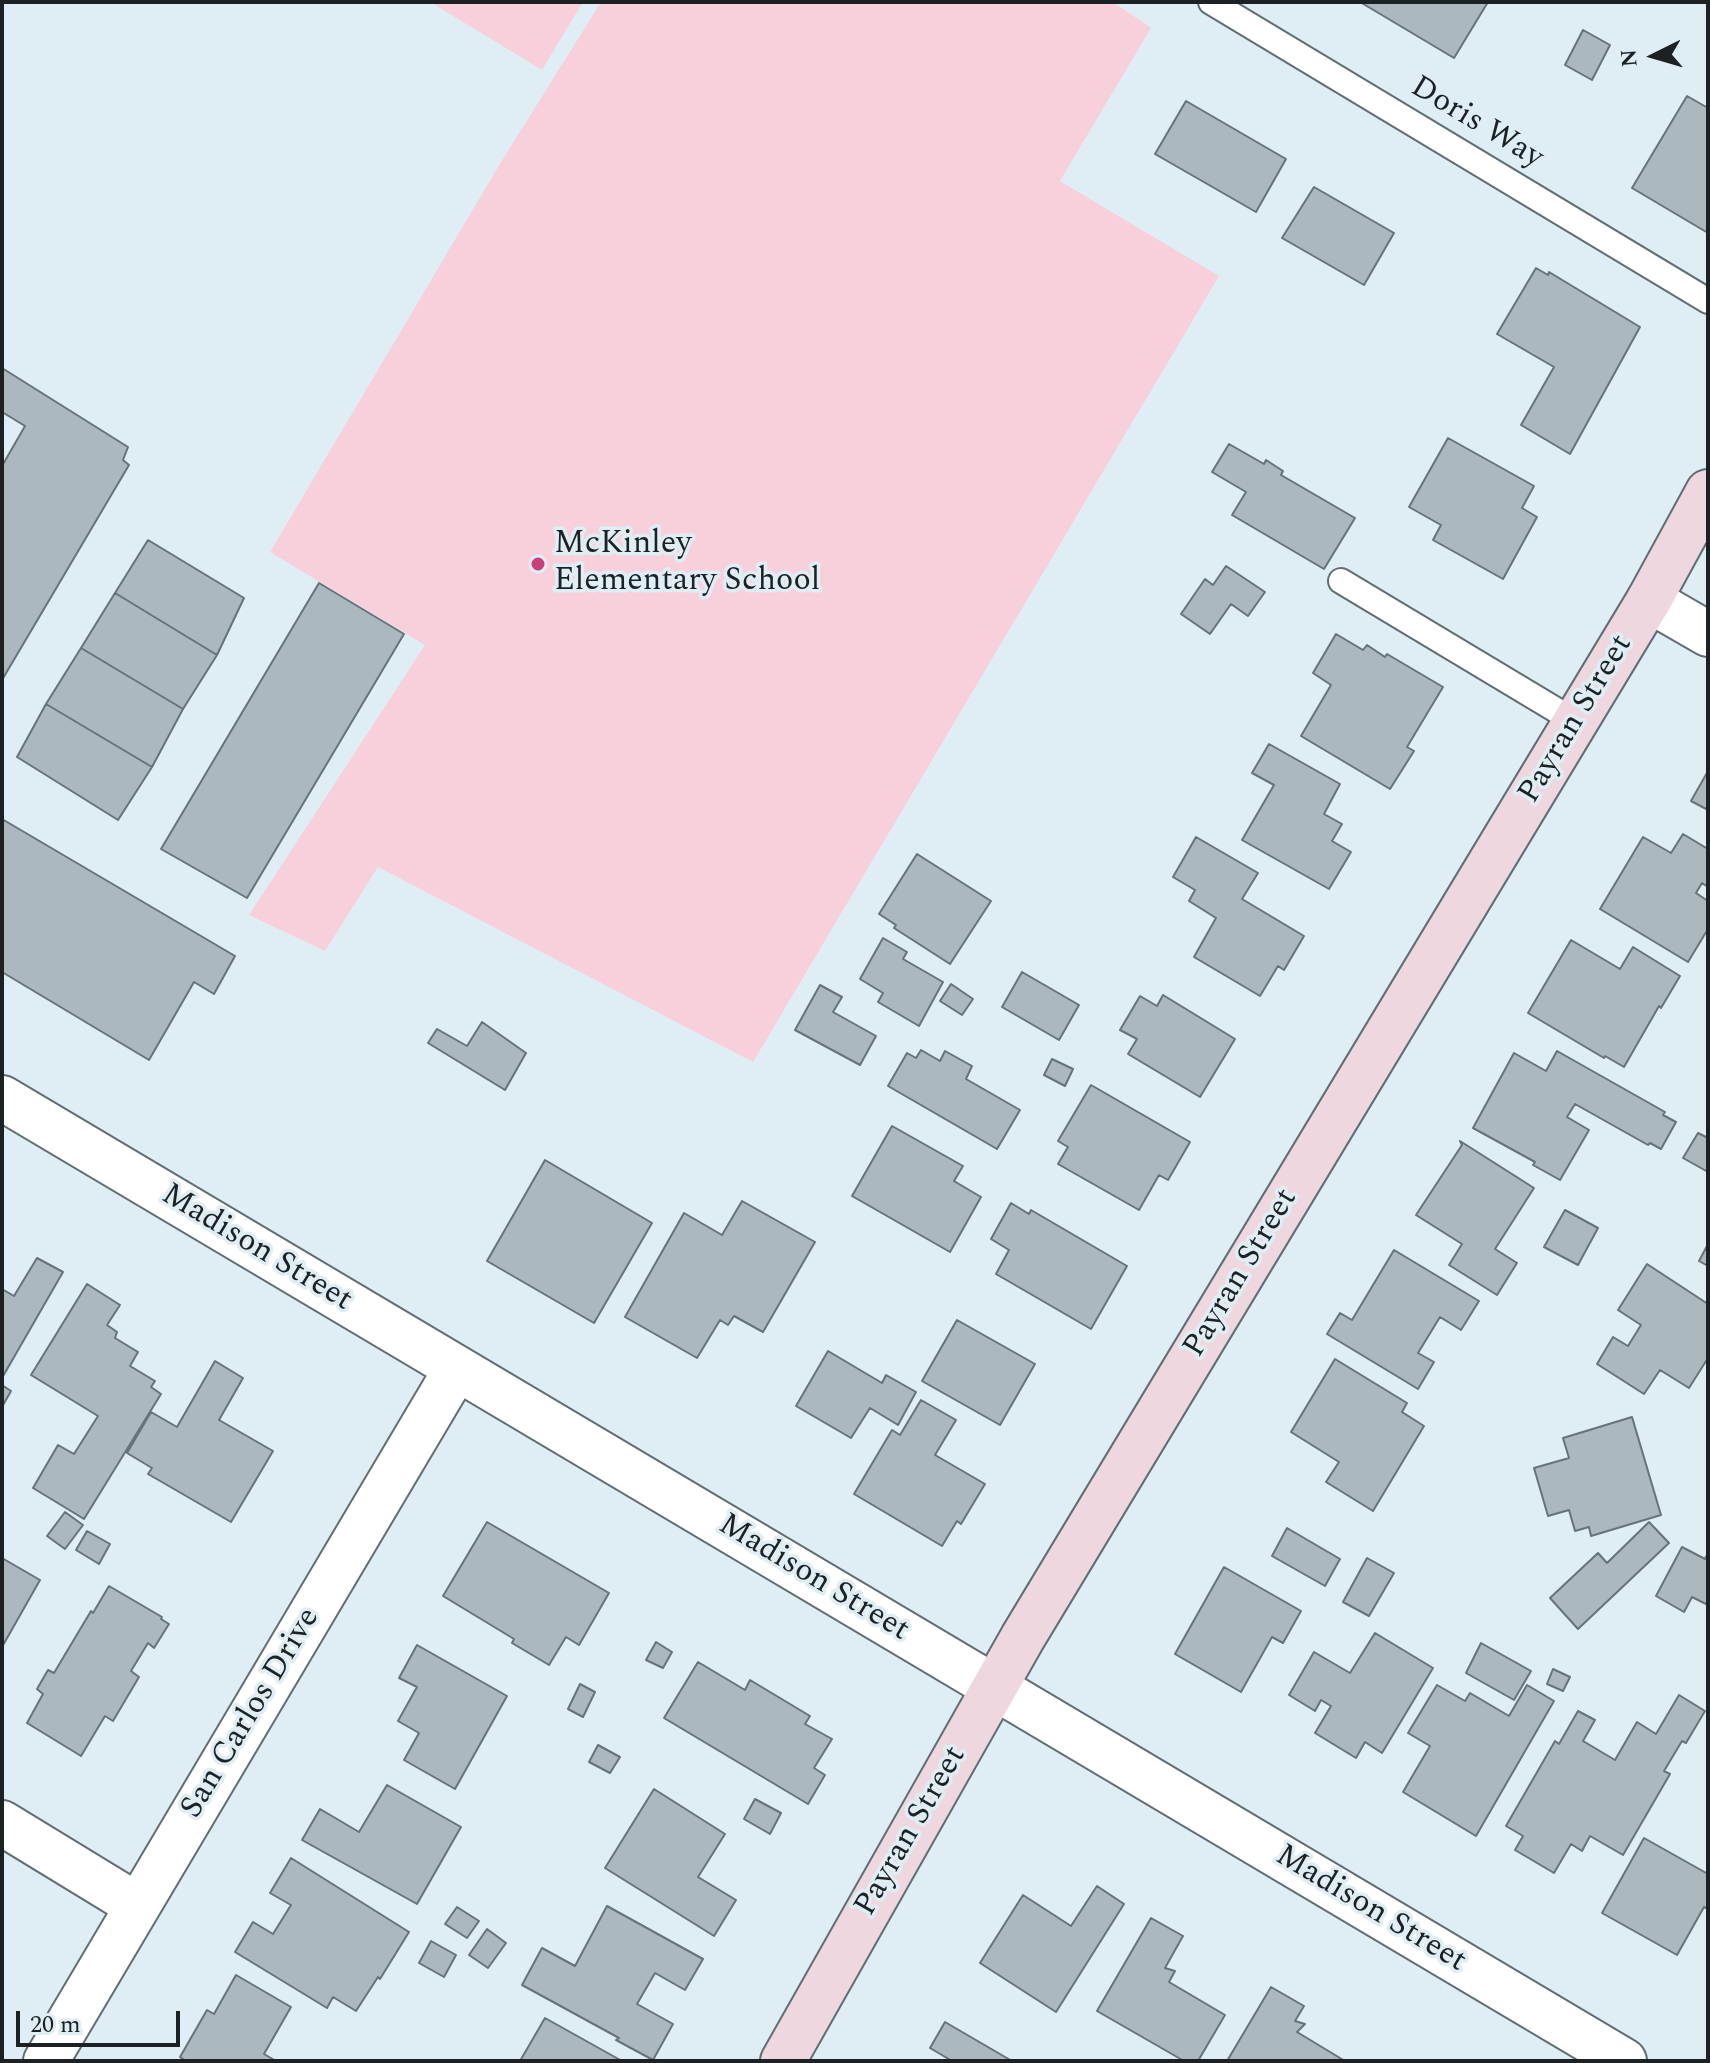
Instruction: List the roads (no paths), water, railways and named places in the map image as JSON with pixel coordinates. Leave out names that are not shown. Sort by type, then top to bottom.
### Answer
[{"type":"main road","name":"Payran Street","points":[[783,2061],[1031,1623],[1576,722],[1649,600],[1708,492]]},
{"type":"street","points":[[1649,600],[1708,634]]},
{"type":"street","name":"Madison Street","points":[[2,1098],[1624,2061]]},
{"type":"street","name":"San Carlos Drive","points":[[46,2061],[457,1368]]},
{"type":"street","points":[[2,1823],[138,1906]]},
{"type":"lane","name":"Doris Way","points":[[1211,2],[1708,301]]},
{"type":"lane","points":[[1341,581],[1576,722]]},
{"type":"place","name":"McKinley Elementary School","points":[[538,564]]}]
